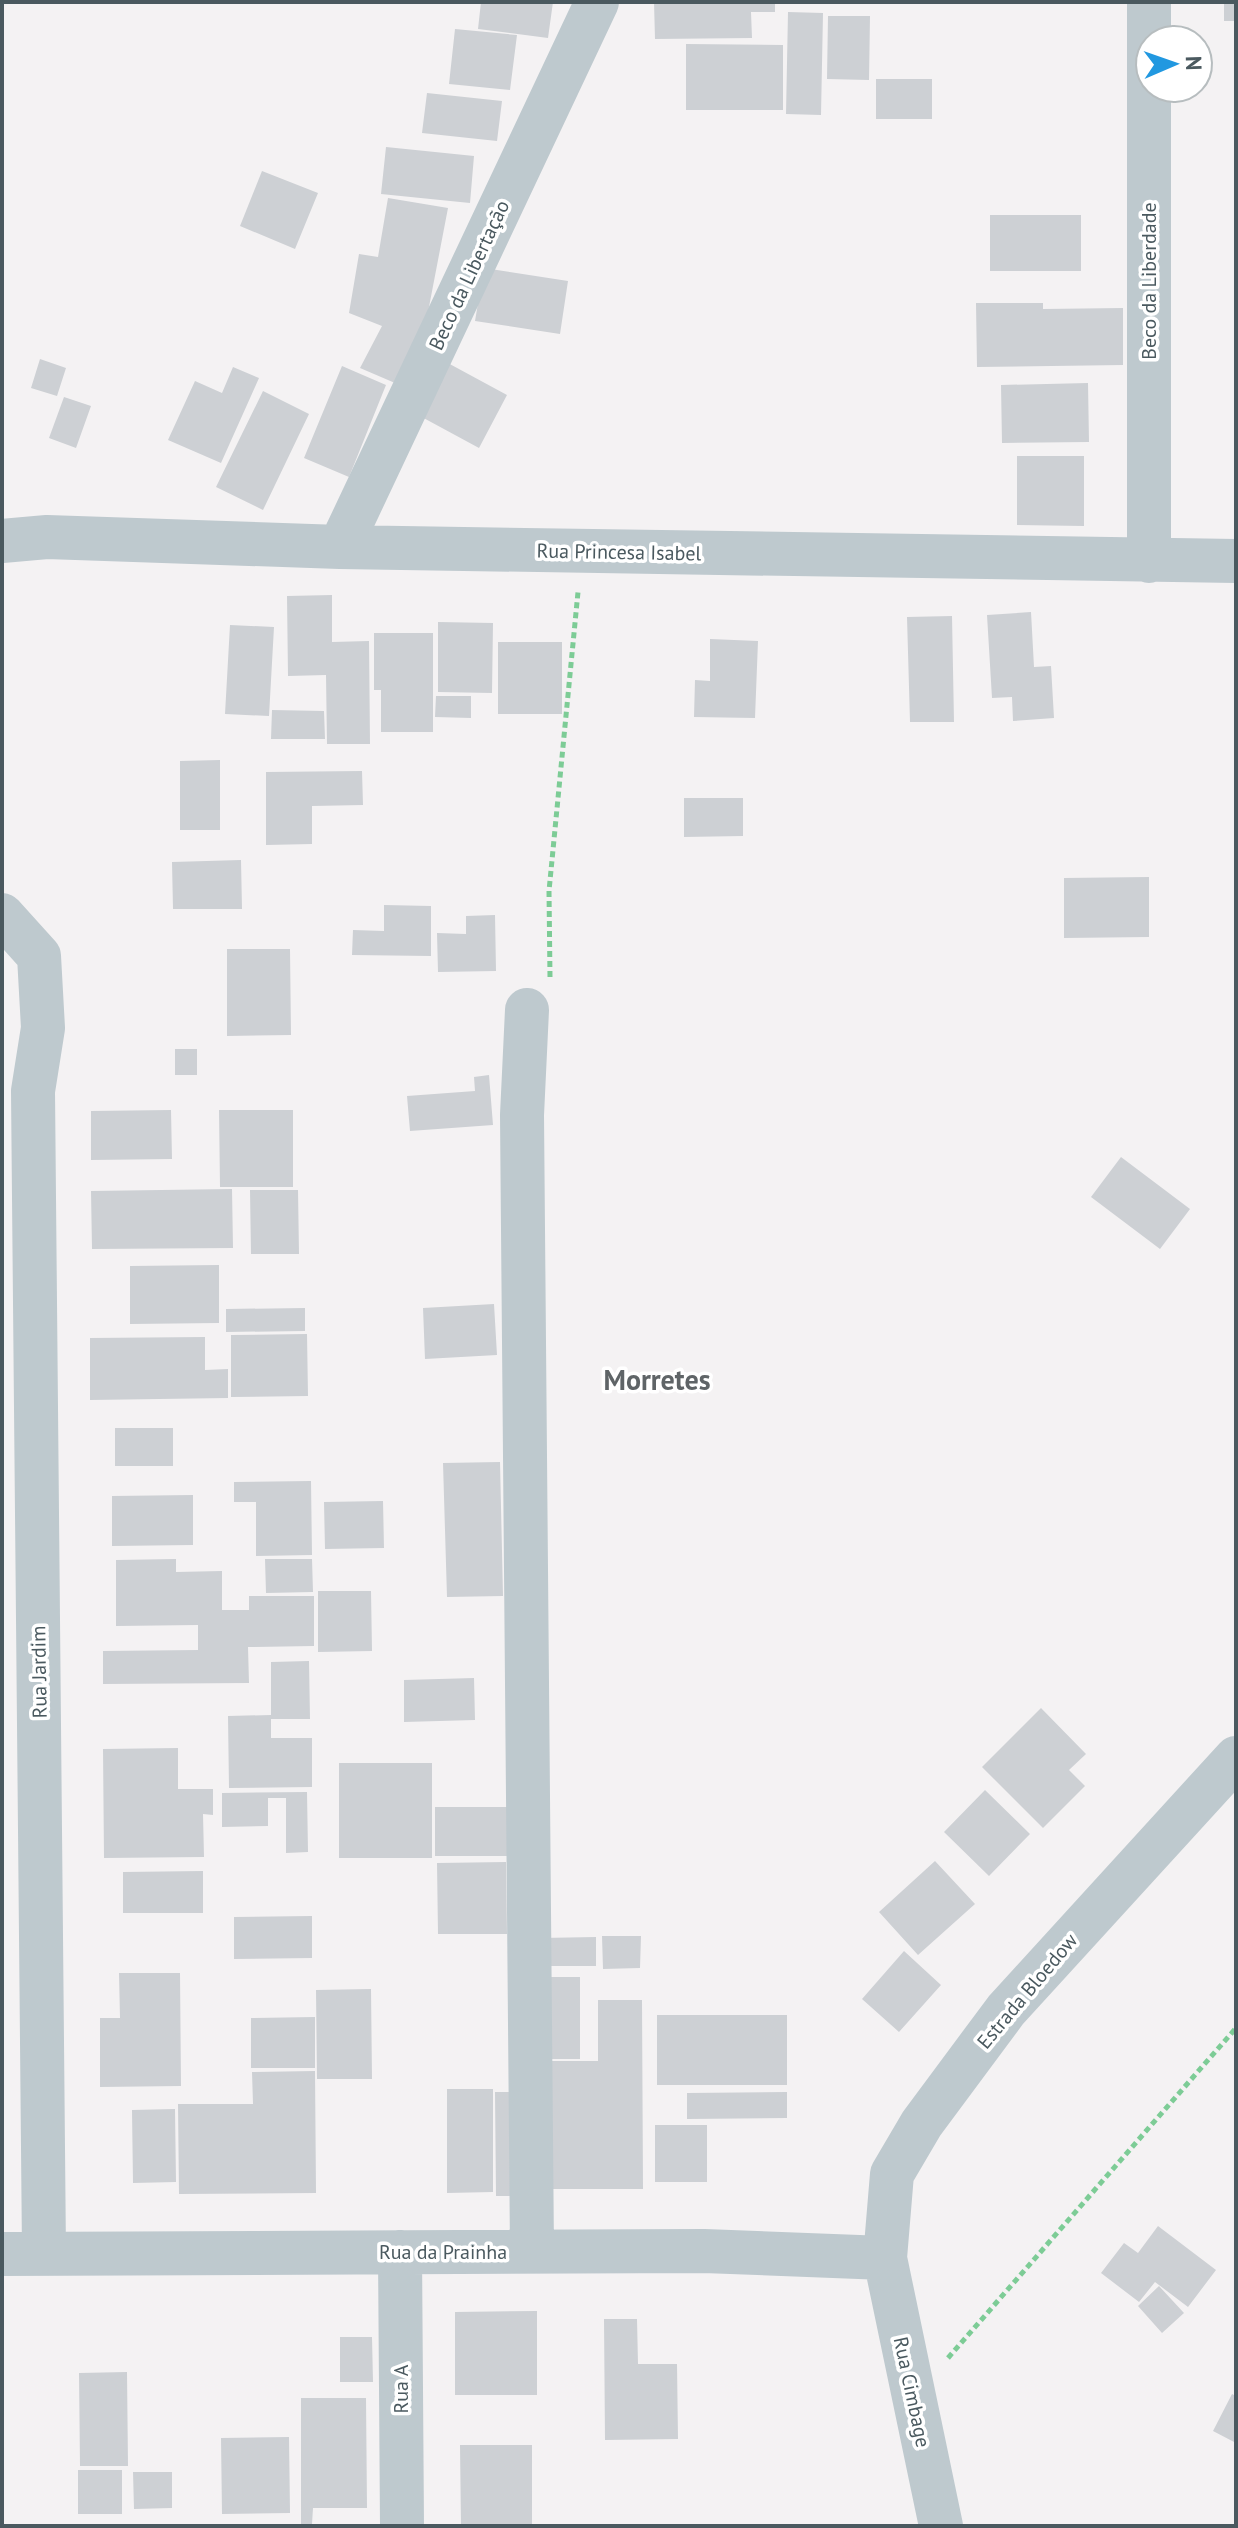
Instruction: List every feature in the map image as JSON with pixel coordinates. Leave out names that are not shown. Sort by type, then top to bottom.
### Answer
[{"type":"street","name":"Beco da Libertação","points":[[340,547],[597,2]]},
{"type":"street","name":"Beco da Liberdade","points":[[1149,2],[1149,561]]},
{"type":"street","name":"Rua Princesa Isabel","points":[[2,541],[47,537],[340,547],[1236,561]]},
{"type":"street","name":"Rua Jardim","points":[[2,915],[39,956],[43,1028],[18,1079],[23,2254]]},
{"type":"street","points":[[527,1010],[522,1131],[532,2251]]},
{"type":"street","name":"Estrada Bloedow","points":[[885,2258],[892,2174],[922,2123],[1006,2010],[1236,1758]]},
{"type":"street","name":"Rua da Prainha","points":[[23,2254],[762,2251],[885,2258]]},
{"type":"street","name":"Rua A","points":[[400,2252],[402,2526]]},
{"type":"street","name":"Rua Cimbage","points":[[885,2258],[941,2526]]},
{"type":"path","points":[[527,1010],[550,1005],[549,891],[582,551]]},
{"type":"path","points":[[913,2398],[1236,2028]]},
{"type":"building","points":[[481,2],[553,2],[548,38],[478,29]]},
{"type":"building","points":[[654,2],[775,2],[775,12],[751,12],[752,38],[655,39]]},
{"type":"building","points":[[1224,2],[1236,2],[1236,21],[1224,21]]},
{"type":"building","points":[[788,12],[823,13],[821,115],[786,114]]},
{"type":"building","points":[[828,16],[870,16],[869,80],[827,79]]},
{"type":"building","points":[[455,29],[517,35],[510,90],[449,84]]},
{"type":"building","points":[[686,44],[783,45],[783,110],[686,110]]},
{"type":"building","points":[[876,79],[932,79],[932,119],[876,119]]},
{"type":"building","points":[[427,93],[502,101],[497,141],[422,133]]},
{"type":"building","points":[[386,147],[474,156],[470,203],[381,194]]},
{"type":"building","points":[[262,171],[318,193],[295,249],[240,226]]},
{"type":"building","points":[[388,198],[448,208],[424,333],[395,383],[360,368],[382,326],[349,313],[359,254],[378,257]]},
{"type":"building","points":[[990,215],[1081,215],[1081,271],[990,271]]},
{"type":"building","points":[[484,268],[568,281],[560,334],[475,321]]},
{"type":"building","points":[[976,303],[1043,303],[1043,309],[1123,308],[1123,365],[977,367]]},
{"type":"building","points":[[40,359],[66,368],[57,396],[31,388]]},
{"type":"building","points":[[446,362],[507,395],[479,448],[418,415]]},
{"type":"building","points":[[342,366],[386,385],[349,477],[304,458]]},
{"type":"building","points":[[233,367],[259,378],[221,463],[168,440],[195,381],[222,393]]},
{"type":"building","points":[[1088,383],[1089,442],[1002,443],[1001,385]]},
{"type":"building","points":[[263,391],[309,414],[263,510],[216,487]]},
{"type":"building","points":[[64,397],[91,406],[76,448],[49,438]]},
{"type":"building","points":[[1017,456],[1084,456],[1084,526],[1017,525]]},
{"type":"building","points":[[332,595],[332,642],[369,641],[370,744],[327,744],[326,675],[288,676],[287,596]]},
{"type":"building","points":[[1031,612],[1034,667],[1051,666],[1054,718],[1013,721],[1012,697],[992,698],[987,615]]},
{"type":"building","points":[[952,616],[954,722],[910,722],[907,617]]},
{"type":"building","points":[[438,622],[493,623],[492,693],[438,692]]},
{"type":"building","points":[[230,625],[274,627],[269,716],[225,714]]},
{"type":"building","points":[[374,633],[433,633],[433,732],[381,732],[381,690],[374,690]]},
{"type":"building","points":[[710,639],[758,641],[755,718],[694,717],[695,680],[710,681]]},
{"type":"building","points":[[498,642],[562,642],[562,714],[498,714]]},
{"type":"building","points":[[436,696],[471,696],[471,718],[435,717]]},
{"type":"building","points":[[272,710],[324,711],[325,739],[271,739]]},
{"type":"building","points":[[220,760],[220,830],[180,830],[180,761]]},
{"type":"building","points":[[362,771],[363,805],[312,806],[312,844],[266,845],[266,772]]},
{"type":"building","points":[[684,798],[743,798],[743,836],[684,837]]},
{"type":"building","points":[[241,860],[242,909],[173,909],[172,862]]},
{"type":"building","points":[[1149,877],[1149,937],[1064,938],[1064,878]]},
{"type":"building","points":[[384,905],[431,906],[431,956],[352,955],[353,930],[384,931]]},
{"type":"building","points":[[495,915],[496,971],[438,972],[437,933],[466,934],[466,916]]},
{"type":"building","points":[[227,949],[290,949],[291,1035],[227,1036]]},
{"type":"building","points":[[175,1049],[197,1049],[197,1075],[175,1075]]},
{"type":"building","points":[[489,1075],[493,1125],[410,1131],[407,1096],[475,1091],[474,1077]]},
{"type":"building","points":[[171,1110],[172,1159],[91,1160],[91,1111]]},
{"type":"building","points":[[219,1110],[293,1110],[293,1187],[220,1187]]},
{"type":"building","points":[[1121,1157],[1190,1209],[1160,1249],[1091,1197]]},
{"type":"building","points":[[232,1189],[233,1248],[92,1249],[91,1191]]},
{"type":"building","points":[[250,1190],[298,1190],[299,1254],[251,1254]]},
{"type":"building","points":[[219,1265],[219,1323],[130,1324],[130,1266]]},
{"type":"building","points":[[494,1304],[497,1355],[425,1359],[423,1308]]},
{"type":"building","points":[[305,1308],[305,1331],[226,1332],[226,1309]]},
{"type":"building","points":[[307,1334],[308,1396],[231,1397],[231,1335]]},
{"type":"building","points":[[205,1337],[205,1370],[228,1369],[228,1398],[90,1400],[90,1338]]},
{"type":"building","points":[[115,1428],[173,1428],[173,1466],[115,1466]]},
{"type":"building","points":[[500,1462],[503,1596],[447,1597],[443,1463]]},
{"type":"building","points":[[311,1481],[312,1555],[256,1556],[256,1502],[234,1502],[234,1482]]},
{"type":"building","points":[[193,1495],[193,1545],[112,1546],[112,1496]]},
{"type":"building","points":[[383,1501],[384,1548],[325,1549],[324,1502]]},
{"type":"building","points":[[176,1559],[176,1572],[222,1571],[222,1610],[249,1610],[249,1596],[314,1596],[314,1646],[248,1647],[249,1683],[103,1684],[103,1651],[198,1650],[198,1625],[116,1626],[116,1560]]},
{"type":"building","points":[[265,1559],[312,1559],[313,1592],[266,1593]]},
{"type":"building","points":[[318,1591],[371,1591],[372,1651],[318,1652]]},
{"type":"building","points":[[309,1661],[310,1719],[271,1719],[271,1738],[312,1738],[312,1787],[229,1788],[228,1716],[271,1715],[271,1662]]},
{"type":"building","points":[[474,1678],[475,1720],[404,1722],[404,1680]]},
{"type":"building","points":[[1041,1708],[1086,1754],[1069,1770],[1085,1786],[1043,1828],[982,1767]]},
{"type":"building","points":[[178,1748],[178,1789],[213,1789],[213,1815],[203,1814],[204,1857],[104,1858],[103,1749]]},
{"type":"building","points":[[339,1763],[432,1763],[432,1858],[339,1858]]},
{"type":"building","points":[[985,1790],[1030,1834],[989,1876],[944,1832]]},
{"type":"building","points":[[307,1792],[308,1852],[286,1853],[286,1798],[268,1798],[268,1826],[222,1827],[222,1793]]},
{"type":"building","points":[[435,1807],[520,1807],[519,1856],[435,1856]]},
{"type":"building","points":[[935,1861],[975,1904],[918,1955],[879,1912]]},
{"type":"building","points":[[506,1862],[507,1934],[438,1934],[437,1863]]},
{"type":"building","points":[[203,1871],[203,1913],[123,1913],[123,1872]]},
{"type":"building","points":[[312,1916],[312,1958],[234,1959],[234,1917]]},
{"type":"building","points":[[602,1936],[641,1936],[640,1968],[603,1969]]},
{"type":"building","points":[[596,1937],[596,1966],[542,1966],[541,1938]]},
{"type":"building","points":[[904,1951],[941,1985],[899,2032],[862,1999]]},
{"type":"building","points":[[119,1973],[180,1973],[181,2086],[100,2087],[100,2018],[120,2018]]},
{"type":"building","points":[[542,1977],[580,1977],[580,2059],[542,2059]]},
{"type":"building","points":[[371,1989],[372,2079],[317,2079],[316,1990]]},
{"type":"building","points":[[598,2000],[642,2000],[643,2189],[545,2189],[544,2061],[598,2061]]},
{"type":"building","points":[[657,2015],[787,2015],[787,2085],[657,2085]]},
{"type":"building","points":[[315,2017],[315,2068],[251,2068],[251,2018]]},
{"type":"building","points":[[315,2071],[316,2193],[179,2194],[178,2104],[253,2104],[252,2072]]},
{"type":"building","points":[[447,2089],[493,2089],[493,2192],[447,2193]]},
{"type":"building","points":[[495,2092],[521,2092],[522,2196],[496,2196]]},
{"type":"building","points":[[787,2092],[787,2118],[687,2119],[687,2093]]},
{"type":"building","points":[[175,2109],[176,2182],[133,2183],[132,2110]]},
{"type":"building","points":[[655,2125],[707,2125],[707,2182],[655,2182]]},
{"type":"building","points":[[1158,2226],[1216,2270],[1188,2307],[1155,2282],[1139,2302],[1101,2273],[1124,2243],[1138,2253]]},
{"type":"building","points":[[1159,2286],[1184,2313],[1162,2333],[1138,2306]]},
{"type":"building","points":[[537,2311],[537,2395],[455,2395],[455,2312]]},
{"type":"building","points":[[604,2319],[637,2319],[638,2364],[677,2364],[678,2439],[605,2440]]},
{"type":"building","points":[[340,2337],[372,2337],[373,2382],[340,2382]]},
{"type":"building","points":[[127,2372],[128,2466],[80,2466],[79,2373]]},
{"type":"building","points":[[1232,2394],[1236,2396],[1236,2443],[1213,2431]]},
{"type":"building","points":[[301,2398],[366,2398],[367,2508],[313,2508],[312,2524],[301,2524]]},
{"type":"building","points":[[289,2437],[290,2513],[222,2514],[221,2438]]},
{"type":"building","points":[[460,2445],[532,2445],[532,2526],[461,2526]]},
{"type":"building","points":[[78,2470],[122,2470],[122,2514],[78,2514]]},
{"type":"building","points":[[133,2472],[172,2472],[172,2508],[134,2509]]},
{"type":"district","name":"Morretes","points":[[657,1379]]}]
